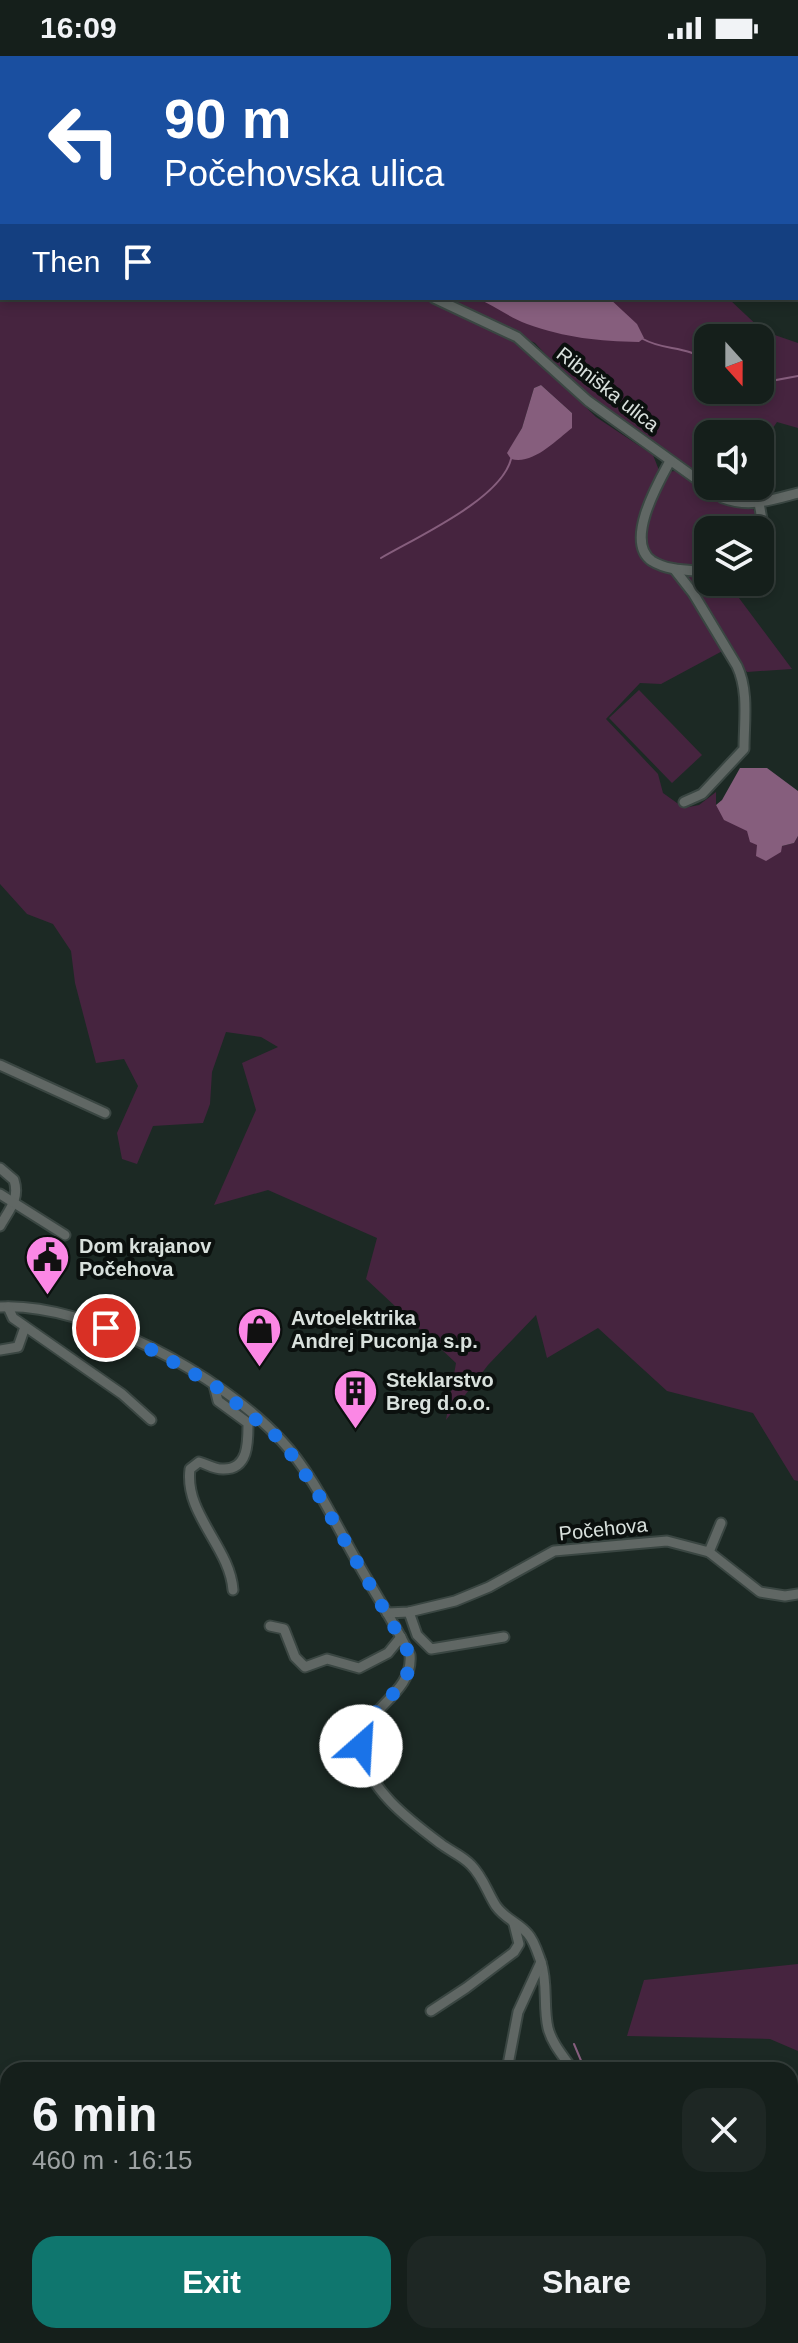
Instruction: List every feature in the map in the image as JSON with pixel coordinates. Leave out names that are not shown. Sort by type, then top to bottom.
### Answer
[{"type":"street","name":"Ribniška ulica","points":[[438,300],[517,337],[577,392],[723,498],[734,502],[759,503]]},
{"type":"street","points":[[670,461],[655,492],[640,536],[646,554],[653,561],[675,570],[694,571]]},
{"type":"street","points":[[761,516],[759,503],[798,493]]},
{"type":"street","points":[[675,570],[693,593],[737,666],[742,675],[745,695],[744,749],[702,794],[684,802]]},
{"type":"street","points":[[0,1065],[105,1113]]},
{"type":"street","points":[[0,1168],[14,1180],[17,1195],[0,1226]]},
{"type":"street","points":[[0,1194],[65,1235]]},
{"type":"street","points":[[4,1307],[13,1318],[122,1394],[151,1420]]},
{"type":"street","points":[[4,1307],[34,1308],[88,1321],[127,1336],[214,1385],[263,1423],[296,1459],[399,1613],[431,1649],[504,1637]]},
{"type":"street","points":[[0,1350],[18,1347],[25,1327]]},
{"type":"street","points":[[214,1385],[218,1401],[248,1423],[248,1451],[240,1462],[228,1469],[221,1470],[199,1462],[190,1469],[189,1478],[194,1502],[226,1560],[233,1590]]},
{"type":"street","points":[[709,1552],[721,1523]]},
{"type":"street","name":"Počehova","points":[[399,1613],[455,1601],[489,1587],[554,1551],[667,1541],[709,1552],[760,1592],[785,1596],[798,1594]]},
{"type":"street","points":[[399,1613],[401,1637],[410,1655],[411,1665],[407,1679],[367,1724],[360,1738],[363,1758],[388,1799],[443,1846],[469,1862],[481,1876],[497,1907],[529,1934],[541,1962],[548,2028],[567,2062]]},
{"type":"street","points":[[270,1626],[284,1629],[295,1657],[305,1667],[327,1659],[359,1668],[388,1653],[401,1637]]},
{"type":"street","points":[[431,2011],[514,1952],[519,1944],[514,1924]]},
{"type":"street","points":[[509,2062],[518,2012],[541,1962]]},
{"type":"shaded area","points":[[0,300],[430,300],[516,340],[596,417],[653,455],[660,473],[675,471],[694,483],[694,500],[720,500],[729,506],[753,509],[756,516],[694,516],[694,596],[737,596],[792,669],[747,672],[728,648],[661,684],[640,683],[606,719],[658,774],[663,793],[684,808],[699,805],[716,792],[716,805],[782,846],[794,843],[798,836],[798,1481],[794,1480],[753,1413],[667,1391],[598,1328],[547,1358],[536,1315],[488,1365],[446,1420],[456,1363],[366,1279],[377,1238],[268,1190],[214,1205],[256,1110],[242,1063],[278,1047],[261,1037],[226,1032],[212,1072],[210,1104],[203,1123],[153,1126],[137,1164],[122,1159],[117,1133],[138,1086],[124,1059],[96,1063],[75,983],[71,951],[53,924],[27,914],[0,884]],"holes":[[[541,385],[572,413],[508,453],[522,428],[534,388]]]},
{"type":"shaded area","points":[[446,300],[730,300],[756,324],[694,324],[694,404],[774,404],[774,335],[798,343],[798,428],[777,422],[774,426],[774,420],[694,420],[694,470],[572,383],[535,343]]},
{"type":"shaded area","points":[[480,300],[611,300],[637,324],[644,338],[639,342],[610,341],[555,333],[520,321]]},
{"type":"shaded area","points":[[541,385],[572,413],[572,428],[535,455],[527,459],[511,459],[507,453],[522,428],[534,388]]},
{"type":"shaded area","points":[[639,690],[702,755],[672,783],[609,718]]},
{"type":"shaded area","points":[[740,768],[767,768],[798,791],[798,836],[794,843],[782,846],[781,852],[766,861],[756,856],[757,845],[750,842],[747,831],[724,820],[716,805]]},
{"type":"shaded area","points":[[798,1964],[798,2051],[770,2039],[627,2036],[644,1980]]},
{"type":"waterway","points":[[643,339],[694,354]]},
{"type":"waterway","points":[[774,380],[798,376]]},
{"type":"waterway","points":[[381,558],[475,502],[504,474],[511,459]]},
{"type":"waterway","points":[[574,2044],[582,2062]]},
{"type":"place","name":"Dom krajanov Počehova","points":[[48,1297]]},
{"type":"place","name":"Avtoelektrika Andrej Puconja s.p.","points":[[260,1369]]},
{"type":"place","name":"Steklarstvo Breg d.o.o.","points":[[355,1430]]},
{"type":"route","points":[[106,1328],[127,1336],[214,1385],[282,1441],[311,1483],[410,1655],[407,1679],[367,1724],[360,1738],[361,1746]]}]
